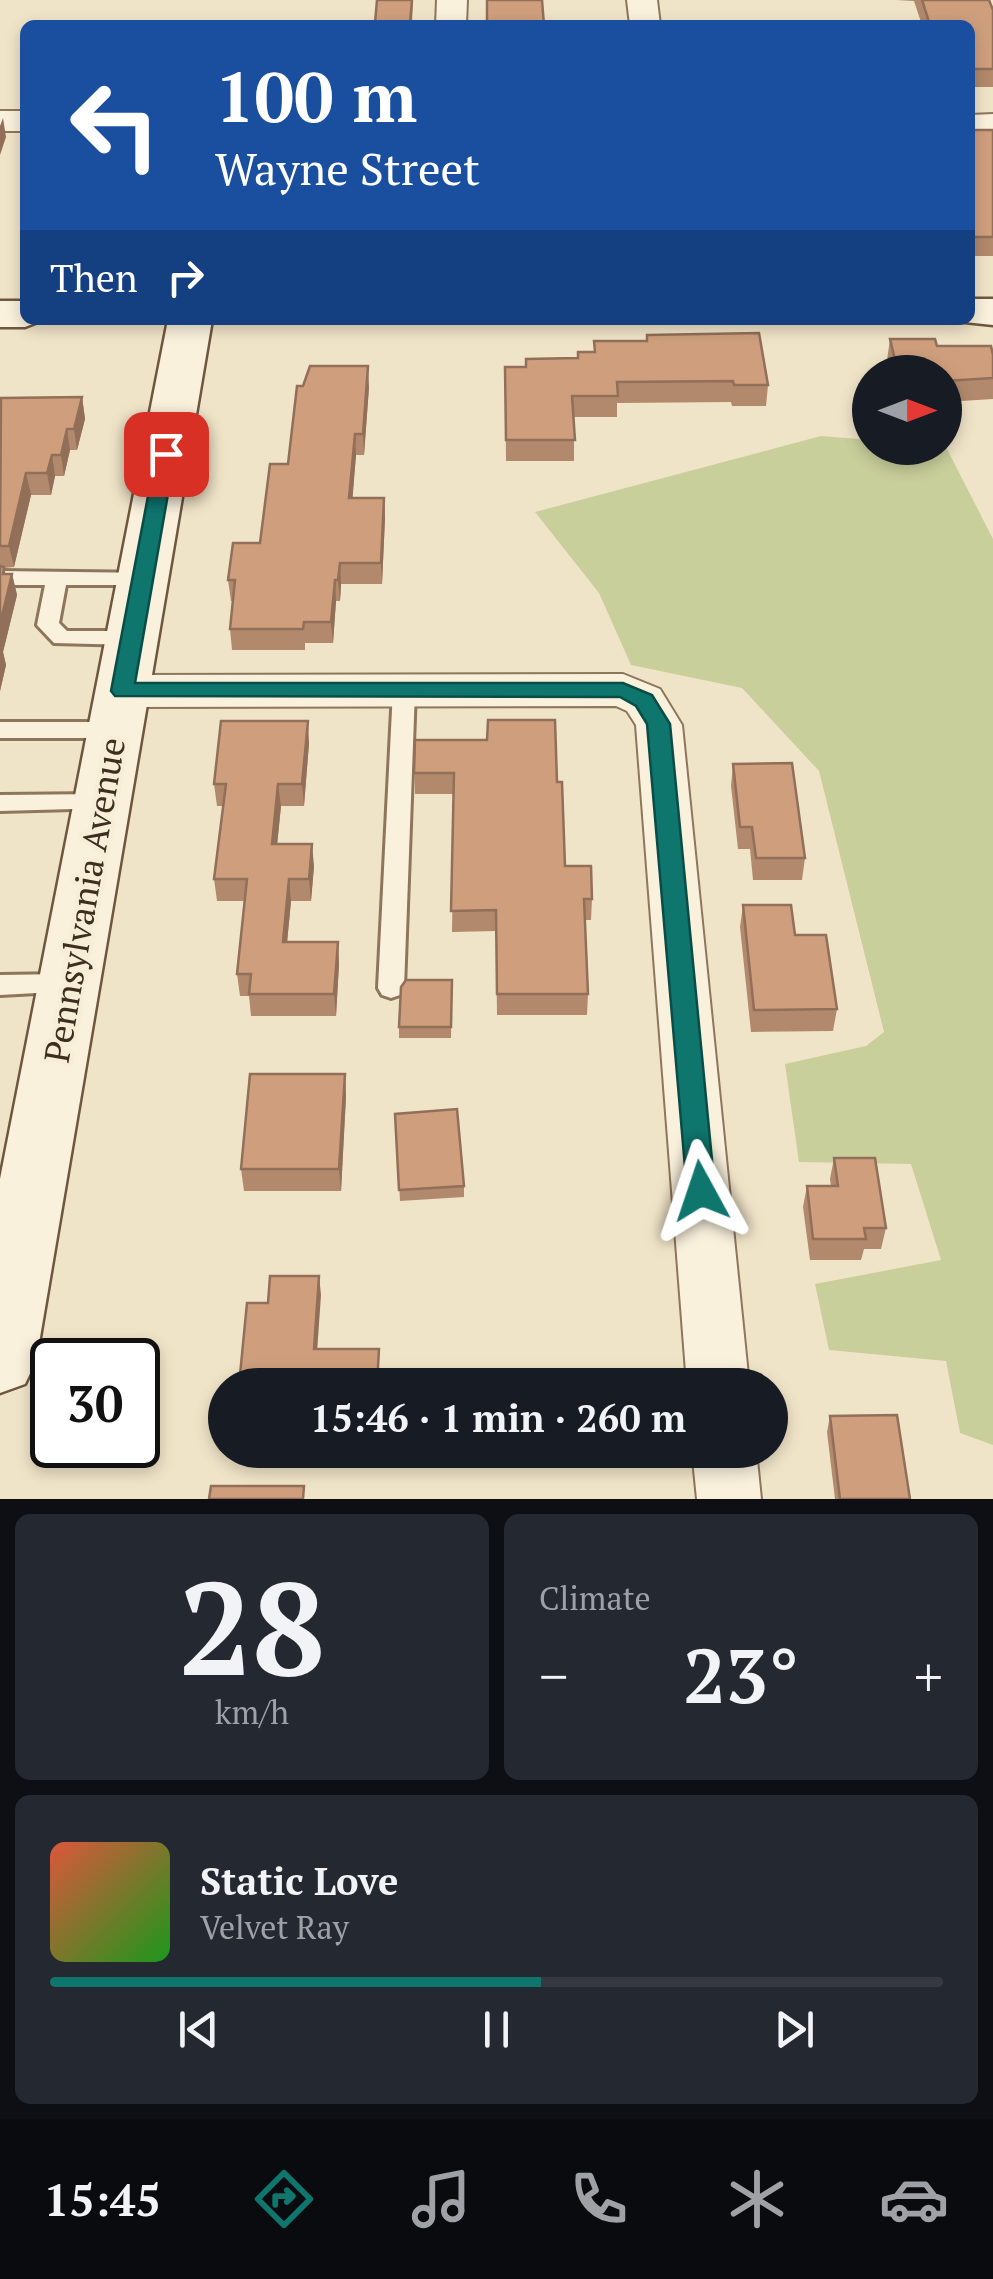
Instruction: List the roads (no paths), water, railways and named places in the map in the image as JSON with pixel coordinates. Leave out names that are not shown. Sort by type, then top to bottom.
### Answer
[{"type":"main road","name":"Pennsylvania Avenue","points":[[0,1361],[12,1224],[69,984],[189,325]]},
{"type":"street","points":[[123,686],[623,690],[644,700],[658,724],[716,1368]]},
{"type":"street","points":[[726,1468],[729,1499]]},
{"type":"lane","points":[[0,578],[143,578]]},
{"type":"lane","points":[[57,578],[48,625],[123,686]]},
{"type":"lane","points":[[0,730],[123,686]]},
{"type":"lane","points":[[390,988],[404,690]]},
{"type":"lane","points":[[0,803],[102,802]]},
{"type":"lane","points":[[0,985],[69,984]]}]
